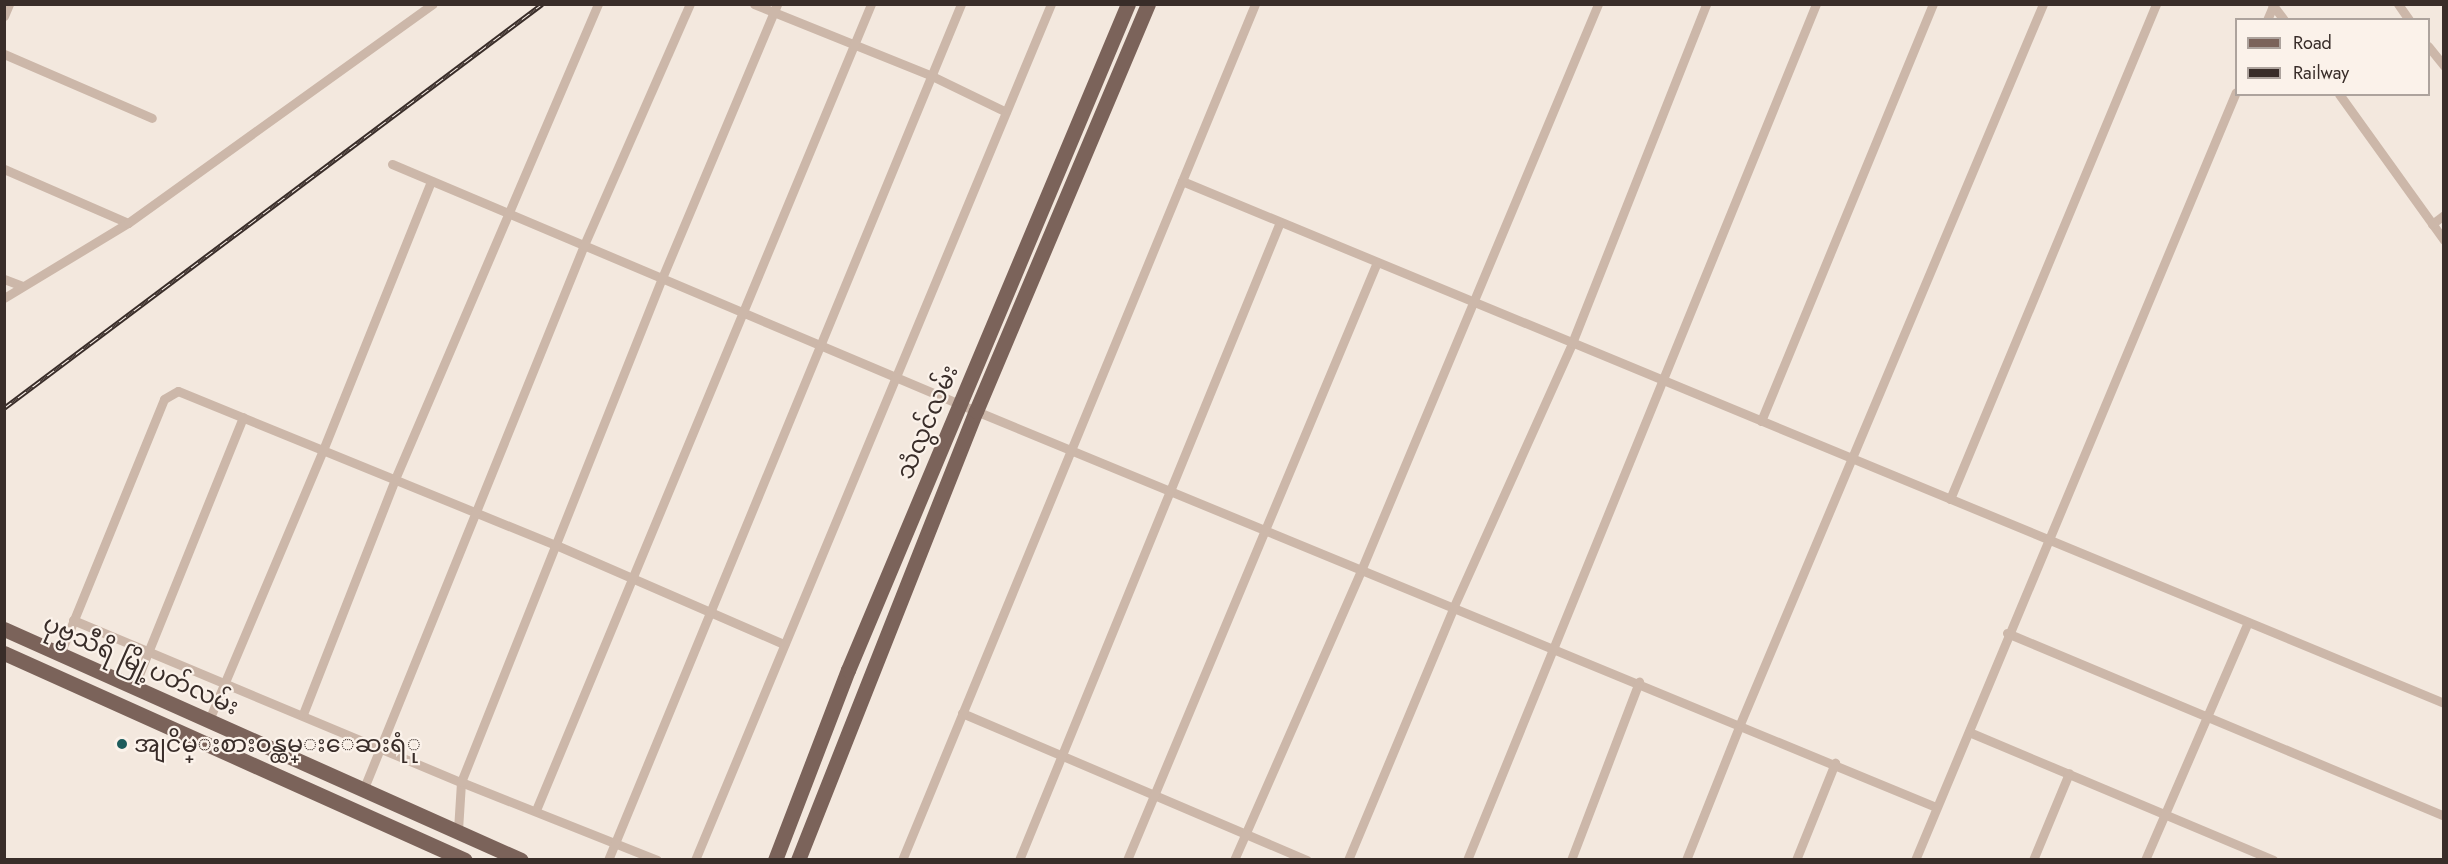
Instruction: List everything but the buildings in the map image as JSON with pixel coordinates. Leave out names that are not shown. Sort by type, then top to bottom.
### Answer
[{"type":"main road","name":"သံလွင်လမ်း","points":[[775,860],[960,402],[1128,4]]},
{"type":"main road","name":"သံလွင်လမ်း","points":[[798,860],[976,411],[1148,4]]},
{"type":"main road","name":"ပုဗ္ဗသီရိ မြို့ပတ်လမ်း","points":[[4,629],[521,860]]},
{"type":"main road","name":"ပုဗ္ဗသီရိ မြို့ပတ်လမ်း","points":[[4,654],[465,860]]},
{"type":"street","points":[[4,16],[9,4]]},
{"type":"street","points":[[4,298],[128,223],[433,4]]},
{"type":"street","points":[[303,714],[395,479],[507,212],[598,4]]},
{"type":"street","points":[[364,788],[584,245],[690,4]]},
{"type":"street","points":[[754,4],[775,8],[855,45],[932,76],[1006,112]]},
{"type":"street","points":[[536,810],[745,313],[871,4]]},
{"type":"street","points":[[608,860],[961,4]]},
{"type":"street","points":[[694,860],[1051,4]]},
{"type":"street","points":[[902,860],[1255,4]]},
{"type":"street","points":[[1234,860],[1362,568],[1598,4]]},
{"type":"street","points":[[1348,860],[1454,606],[1572,343],[1706,4]]},
{"type":"street","points":[[1467,860],[1665,381],[1816,4]]},
{"type":"street","points":[[1761,421],[1933,4]]},
{"type":"street","points":[[1686,860],[1740,724],[1854,459],[2043,4]]},
{"type":"street","points":[[1950,499],[2156,4]]},
{"type":"street","points":[[2398,4],[2408,18]]},
{"type":"street","points":[[2273,5],[2283,18]]},
{"type":"street","points":[[458,830],[461,782],[662,278],[775,8]]},
{"type":"street","points":[[2430,48],[2444,66]]},
{"type":"street","points":[[4,54],[152,118]]},
{"type":"street","points":[[1915,860],[1969,732],[2007,633],[2049,540],[2235,94]]},
{"type":"street","points":[[2340,96],[2444,240]]},
{"type":"street","points":[[392,164],[960,402],[976,411],[1264,527],[1936,807]]},
{"type":"street","points":[[4,169],[128,223]]},
{"type":"street","points":[[209,720],[323,450],[431,181]]},
{"type":"street","points":[[1182,181],[2444,703]]},
{"type":"street","points":[[2432,224],[2444,215]]},
{"type":"street","points":[[1019,860],[1063,756],[1169,488],[1280,222]]},
{"type":"street","points":[[1127,860],[1264,527],[1377,262]]},
{"type":"street","points":[[4,279],[22,286]]},
{"type":"street","points":[[60,654],[168,395],[184,392],[474,514],[556,545],[784,644]]},
{"type":"street","points":[[134,687],[243,417]]},
{"type":"street","points":[[74,620],[225,681],[461,782],[657,860]]},
{"type":"street","points":[[2145,860],[2248,622]]},
{"type":"street","points":[[2007,633],[2444,816]]},
{"type":"street","points":[[1571,860],[1639,682]]},
{"type":"street","points":[[962,714],[1307,860]]},
{"type":"street","points":[[1969,732],[2165,812],[2257,856],[2273,860]]},
{"type":"street","points":[[1797,860],[1835,763]]},
{"type":"street","points":[[2033,860],[2069,773]]},
{"type":"railway","points":[[4,408],[542,4]]},
{"type":"place","name":"အျငိမ္းစားဝန္ထမ္းေဆးရံု","points":[[122,744]]}]
